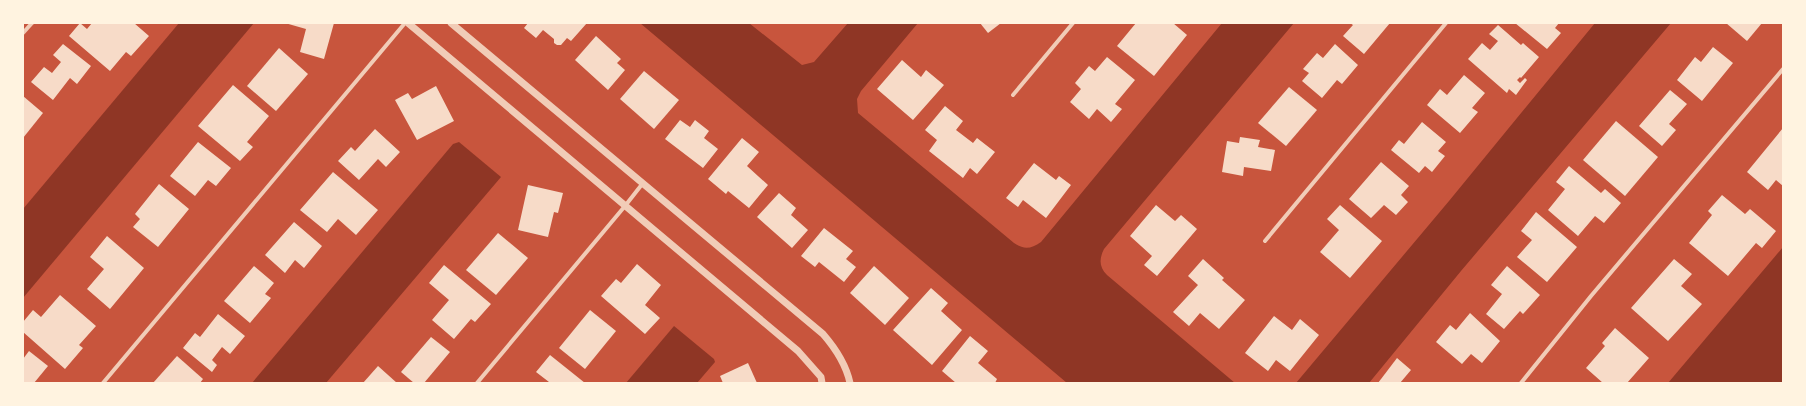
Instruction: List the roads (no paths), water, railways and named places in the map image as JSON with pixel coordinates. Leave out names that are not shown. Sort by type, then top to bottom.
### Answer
[{"type":"street","points":[[23,33],[32,23]]},
{"type":"street","points":[[103,383],[405,23]]},
{"type":"street","points":[[408,23],[798,351],[820,377],[822,383]]},
{"type":"street","points":[[451,23],[824,334],[837,351],[848,371],[850,383]]},
{"type":"street","points":[[1013,95],[1073,23]]},
{"type":"street","points":[[1265,241],[1446,23]]},
{"type":"street","points":[[1521,383],[1592,296],[1783,70]]},
{"type":"street","points":[[477,383],[643,183]]}]
